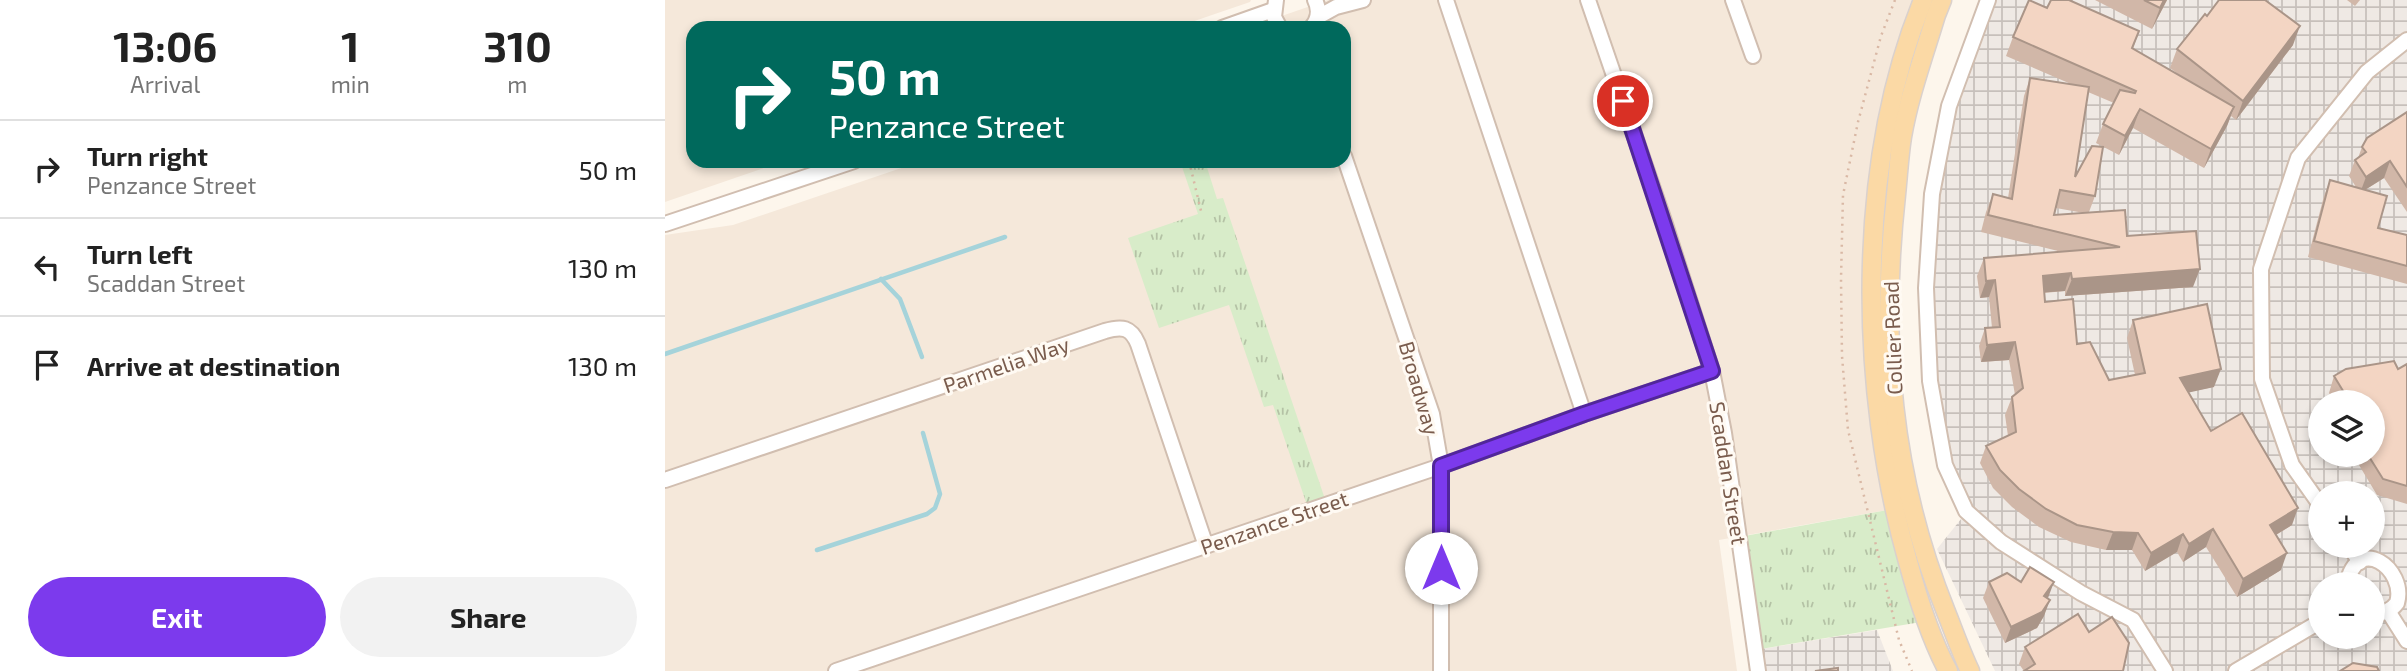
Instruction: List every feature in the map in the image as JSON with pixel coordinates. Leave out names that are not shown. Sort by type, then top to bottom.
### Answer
[{"type":"main road","name":"Collier Road","points":[[1923,0],[1891,104],[1885,137],[1877,205],[1873,276],[1873,358],[1881,441],[1895,516],[1916,592],[1948,671]]},
{"type":"main road","name":"Collier Road","points":[[1942,0],[1902,137],[1891,239],[1888,302],[1890,376],[1897,437],[1910,509],[1928,568],[1971,671]]},
{"type":"street","points":[[1315,0],[1318,9],[1315,21]]},
{"type":"street","points":[[1319,21],[1336,7],[1363,0]]},
{"type":"street","points":[[1446,0],[1584,414]]},
{"type":"street","name":"Scaddan Street","points":[[1588,0],[1712,371],[1724,433],[1758,671]]},
{"type":"street","points":[[1733,0],[1753,56]]},
{"type":"street","points":[[1988,0],[1949,106],[1932,194],[1926,288],[1930,381],[1945,465],[1966,511],[2001,542],[2081,593],[2133,620],[2165,671]]},
{"type":"street","points":[[1237,21],[1275,5]]},
{"type":"street","points":[[2308,488],[2292,465],[2262,379],[2261,269],[2298,158],[2367,72],[2407,40]]},
{"type":"street","points":[[665,224],[833,168]]},
{"type":"street","name":"Broadway","points":[[1348,168],[1432,414],[1441,466],[1441,671]]},
{"type":"street","name":"Parmelia Way","points":[[665,480],[1116,328],[1126,329],[1133,333],[1138,344],[1206,545]]},
{"type":"street","name":"Penzance Street","points":[[836,671],[1712,371]]},
{"type":"street","points":[[2357,558],[2360,562]]},
{"type":"street","points":[[2352,572],[2360,562],[2370,559],[2380,559],[2402,567],[2403,588],[2396,605],[2385,612]]},
{"type":"street","points":[[2388,611],[2407,641]]},
{"type":"street","points":[[2236,671],[2308,629]]},
{"type":"path","points":[[1191,168],[1202,215]]},
{"type":"shaded area","points":[[665,0],[1251,0],[1194,21],[686,21],[686,168],[764,168],[665,202]]},
{"type":"shaded area","points":[[1328,0],[1923,0],[1891,104],[1872,276],[1893,509],[1719,540],[1737,671],[665,671],[665,235],[733,225],[901,168],[1351,168],[1351,21],[1267,21]]},
{"type":"shaded area","points":[[1989,0],[2407,0],[2407,671],[1995,671],[1937,549],[1965,514],[1944,463],[1926,287],[1952,95]]},
{"type":"shaded area","points":[[1877,630],[1893,671],[1758,671],[1755,650]]},
{"type":"green space","points":[[1182,168],[1207,168],[1217,199],[1223,198],[1327,505],[1309,511],[1273,405],[1264,407],[1229,305],[1159,328],[1128,238],[1198,214]]},
{"type":"green space","points":[[1893,509],[1927,621],[1755,650],[1739,537]]},
{"type":"building","points":[[2029,0],[2047,8],[2051,0],[2069,0],[2139,31],[2132,48],[2234,107],[2211,149],[2140,109],[2125,136],[2103,124],[2120,90],[2136,91],[2013,37]]},
{"type":"building","points":[[2144,0],[2164,0],[2160,8]]},
{"type":"building","points":[[2219,0],[2265,0],[2300,26],[2243,101],[2177,49]]},
{"type":"building","points":[[2030,78],[2089,87],[2075,177],[2092,146],[2103,147],[2095,196],[2060,190],[2054,215],[2125,210],[2127,236],[2196,231],[2200,269],[2072,279],[2071,273],[2043,276],[2045,302],[2073,299],[2077,344],[2090,342],[2109,380],[2145,373],[2133,320],[2207,304],[2221,369],[2180,378],[2211,431],[2242,413],[2298,508],[2270,525],[2287,553],[2243,579],[2213,529],[2189,544],[2183,534],[2151,553],[2138,533],[2113,532],[2077,525],[2046,509],[2019,489],[2000,470],[1986,446],[2016,432],[2012,397],[2023,388],[2015,342],[1987,345],[1985,328],[2000,327],[1995,280],[1986,281],[1984,258],[2120,247],[1988,215],[1993,194],[2012,199]]},
{"type":"building","points":[[2407,112],[2407,187],[2390,161],[2366,177],[2355,160],[2366,152],[2362,147],[2367,138]]},
{"type":"building","points":[[2330,180],[2387,196],[2378,228],[2407,235],[2407,266],[2314,241]]},
{"type":"building","points":[[2394,361],[2398,369],[2407,364],[2407,486],[2383,479],[2376,467],[2385,467],[2385,390],[2343,390],[2334,376],[2346,369]]},
{"type":"building","points":[[2030,567],[2054,582],[2044,596],[2050,600],[2042,612],[2011,627],[1989,582],[2007,573],[2021,582]]},
{"type":"building","points":[[2078,614],[2089,632],[2112,617],[2129,643],[2123,671],[2024,671],[2035,664],[2025,647]]},
{"type":"building","points":[[2353,663],[2377,667],[2379,671],[2340,671]]},
{"type":"building","points":[[1838,668],[1838,671],[1815,671]]},
{"type":"waterway","points":[[665,354],[1005,237]]},
{"type":"waterway","points":[[881,279],[900,299],[922,357]]},
{"type":"waterway","points":[[817,550],[927,514],[935,508],[940,494],[923,433]]},
{"type":"route","points":[[1441,568],[1441,466],[1712,371],[1623,101]]}]
